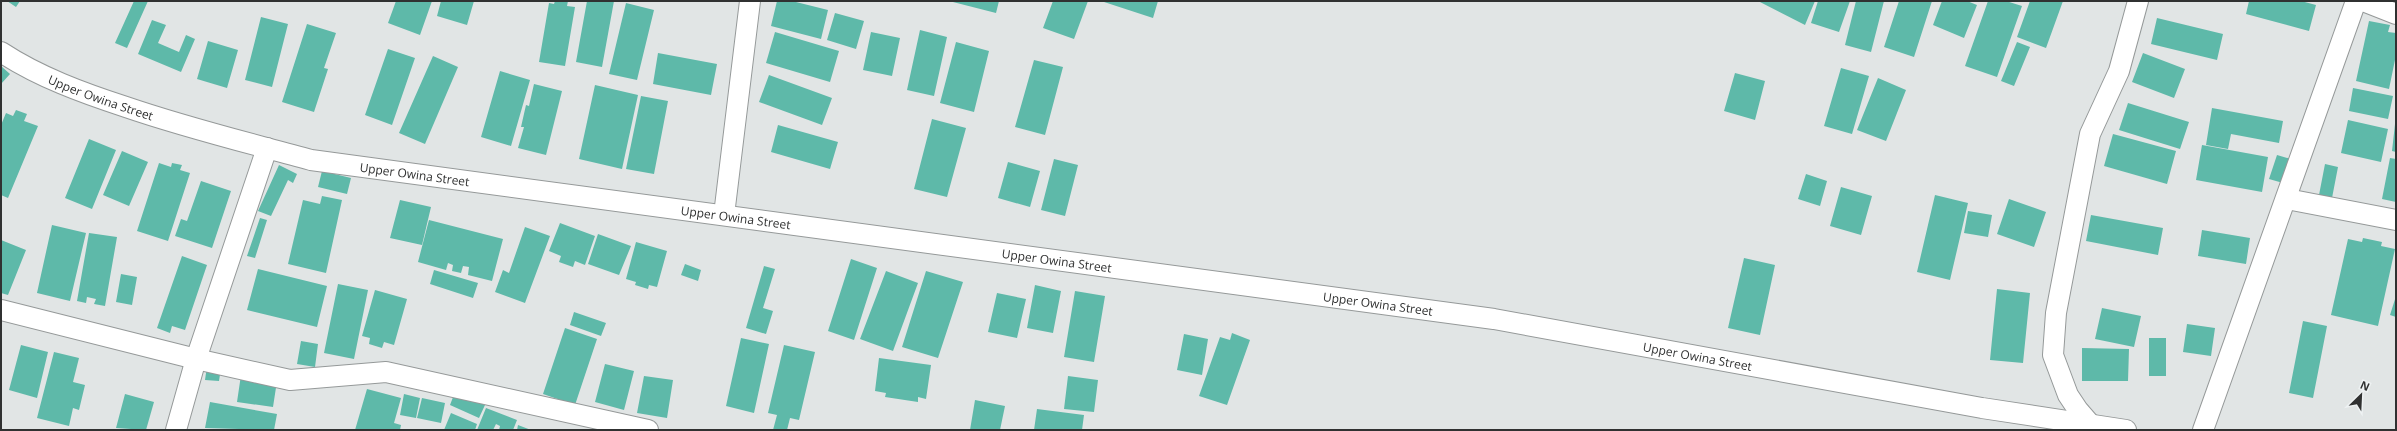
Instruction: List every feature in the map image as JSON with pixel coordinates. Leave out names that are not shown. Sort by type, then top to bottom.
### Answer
[{"type":"street","points":[[724,216],[750,1]]},
{"type":"street","points":[[2091,425],[2068,395],[2053,355],[2056,313],[2090,134],[2119,71],[2138,1]]},
{"type":"street","points":[[2203,430],[2287,199],[2356,1]]},
{"type":"street","points":[[2363,1],[2396,14]]},
{"type":"street","name":"Upper Owina Street","points":[[1,52],[17,63],[79,92],[183,126],[310,160],[1494,319],[1982,408],[2126,430]]},
{"type":"street","points":[[176,430],[196,359],[267,148]]},
{"type":"street","points":[[2287,199],[2396,220]]},
{"type":"street","points":[[1,310],[196,359],[290,380],[386,372],[648,430]]},
{"type":"building","points":[[7,1],[20,1],[16,7]]},
{"type":"building","points":[[134,1],[148,1],[127,48],[115,43]]},
{"type":"building","points":[[396,1],[432,1],[420,35],[388,23]]},
{"type":"building","points":[[441,1],[474,1],[467,25],[437,16]]},
{"type":"building","points":[[555,1],[568,1],[567,6],[575,7],[565,66],[539,62],[549,3],[554,4]]},
{"type":"building","points":[[587,1],[614,1],[602,67],[576,62]]},
{"type":"building","points":[[777,1],[792,1],[828,10],[821,39],[771,26]]},
{"type":"building","points":[[949,1],[999,1],[996,13]]},
{"type":"building","points":[[1053,1],[1088,1],[1074,39],[1043,28]]},
{"type":"building","points":[[1101,1],[1158,1],[1153,18]]},
{"type":"building","points":[[1758,1],[1815,1],[1805,25]]},
{"type":"building","points":[[1818,1],[1850,1],[1839,32],[1811,23]]},
{"type":"building","points":[[1856,1],[1884,1],[1871,52],[1845,45]]},
{"type":"building","points":[[1899,1],[1932,1],[1914,57],[1884,47]]},
{"type":"building","points":[[1942,1],[1967,1],[1977,5],[1964,38],[1933,25]]},
{"type":"building","points":[[1988,1],[2006,1],[2022,6],[1997,77],[1965,66]]},
{"type":"building","points":[[2030,1],[2063,1],[2046,48],[2017,37]]},
{"type":"building","points":[[2249,1],[2301,1],[2316,5],[2309,31],[2246,14]]},
{"type":"building","points":[[626,3],[654,10],[637,80],[609,74]]},
{"type":"building","points":[[835,13],[864,21],[856,49],[827,40]]},
{"type":"building","points":[[261,17],[288,24],[272,87],[245,80]]},
{"type":"building","points":[[2157,18],[2223,34],[2217,60],[2151,44]]},
{"type":"building","points":[[152,20],[166,25],[158,43],[179,52],[186,35],[195,39],[181,72],[138,54]]},
{"type":"building","points":[[2369,21],[2390,25],[2388,32],[2396,33],[2396,55],[2389,89],[2356,81]]},
{"type":"building","points":[[307,24],[336,33],[324,68],[328,69],[314,112],[282,102]]},
{"type":"building","points":[[920,30],[947,37],[934,96],[907,90]]},
{"type":"building","points":[[775,32],[839,51],[830,82],[766,63]]},
{"type":"building","points":[[871,32],[900,38],[892,76],[863,70]]},
{"type":"building","points":[[208,41],[238,50],[227,88],[197,79]]},
{"type":"building","points":[[956,42],[989,51],[974,112],[940,103]]},
{"type":"building","points":[[2017,42],[2030,47],[2014,86],[2001,81]]},
{"type":"building","points":[[388,49],[415,58],[392,125],[365,115]]},
{"type":"building","points":[[658,53],[717,64],[711,95],[653,84]]},
{"type":"building","points":[[2143,53],[2185,69],[2174,98],[2132,82]]},
{"type":"building","points":[[433,56],[458,67],[425,144],[399,133]]},
{"type":"building","points":[[1034,60],[1063,67],[1045,135],[1015,127]]},
{"type":"building","points":[[1,66],[10,74],[1,84]]},
{"type":"building","points":[[1841,68],[1869,76],[1852,134],[1824,126]]},
{"type":"building","points":[[500,71],[530,80],[511,146],[481,137]]},
{"type":"building","points":[[1735,73],[1765,81],[1755,120],[1724,111]]},
{"type":"building","points":[[769,75],[832,98],[822,125],[759,102]]},
{"type":"building","points":[[1878,78],[1906,90],[1886,141],[1857,130]]},
{"type":"building","points":[[534,84],[562,91],[546,155],[518,148],[524,127],[521,127],[526,105],[529,106]]},
{"type":"building","points":[[595,85],[638,95],[622,169],[579,159]]},
{"type":"building","points":[[2353,88],[2393,96],[2388,119],[2349,111]]},
{"type":"building","points":[[641,96],[668,101],[654,174],[626,169]]},
{"type":"building","points":[[2128,103],[2189,122],[2180,149],[2119,130]]},
{"type":"building","points":[[2212,108],[2283,121],[2279,143],[2231,134],[2228,149],[2206,145]]},
{"type":"building","points":[[16,110],[27,114],[24,121],[38,126],[8,198],[1,195],[1,125],[6,113],[13,116]]},
{"type":"building","points":[[932,119],[966,128],[947,197],[914,189]]},
{"type":"building","points":[[2348,120],[2388,129],[2381,162],[2341,153]]},
{"type":"building","points":[[2395,124],[2396,125],[2396,152],[2392,151]]},
{"type":"building","points":[[778,125],[838,142],[830,169],[771,152]]},
{"type":"building","points":[[2113,134],[2176,151],[2167,184],[2104,166]]},
{"type":"building","points":[[89,139],[116,150],[92,209],[65,198]]},
{"type":"building","points":[[2202,145],[2268,157],[2262,192],[2196,180]]},
{"type":"building","points":[[122,151],[148,162],[129,206],[103,195]]},
{"type":"building","points":[[2277,155],[2291,159],[2283,183],[2269,179]]},
{"type":"building","points":[[2390,158],[2396,159],[2396,202],[2382,199]]},
{"type":"building","points":[[1054,159],[1078,165],[1065,216],[1041,210]]},
{"type":"building","points":[[1008,162],[1040,171],[1030,207],[998,198]]},
{"type":"building","points":[[159,163],[171,167],[172,163],[182,165],[180,170],[190,173],[168,241],[137,231]]},
{"type":"building","points":[[2325,164],[2338,167],[2332,198],[2319,195]]},
{"type":"building","points":[[279,165],[297,174],[293,183],[288,180],[271,216],[258,211]]},
{"type":"building","points":[[322,171],[351,178],[347,194],[318,187]]},
{"type":"building","points":[[1806,174],[1827,181],[1820,206],[1798,199]]},
{"type":"building","points":[[201,181],[231,191],[212,248],[175,236],[181,219],[187,221]]},
{"type":"building","points":[[1841,187],[1872,196],[1861,235],[1830,226]]},
{"type":"building","points":[[1935,195],[1968,203],[1950,280],[1917,272]]},
{"type":"building","points":[[322,196],[342,200],[326,273],[288,264],[303,200],[320,204]]},
{"type":"building","points":[[2009,199],[2046,212],[2034,247],[1997,234]]},
{"type":"building","points":[[400,200],[431,207],[422,245],[390,238]]},
{"type":"building","points":[[1968,211],[1992,215],[1988,237],[1964,233]]},
{"type":"building","points":[[2091,215],[2163,228],[2158,255],[2086,241]]},
{"type":"building","points":[[260,218],[267,220],[255,258],[247,256]]},
{"type":"building","points":[[429,220],[503,239],[492,281],[468,275],[469,267],[463,266],[461,273],[452,271],[453,265],[448,263],[446,270],[418,262]]},
{"type":"building","points":[[560,223],[595,236],[585,265],[575,261],[573,267],[559,262],[561,256],[549,251]]},
{"type":"building","points":[[52,225],[86,233],[70,301],[37,293]]},
{"type":"building","points":[[525,227],[550,236],[525,303],[495,292],[503,270],[509,273]]},
{"type":"building","points":[[2202,230],[2250,238],[2246,264],[2198,256]]},
{"type":"building","points":[[89,233],[117,237],[105,306],[94,304],[96,299],[87,297],[86,303],[77,301]]},
{"type":"building","points":[[598,234],[631,246],[619,275],[588,264]]},
{"type":"building","points":[[2363,238],[2382,242],[2381,246],[2395,249],[2378,326],[2331,315],[2348,239],[2362,242]]},
{"type":"building","points":[[1,240],[26,250],[8,295],[1,293]]},
{"type":"building","points":[[636,242],[667,251],[657,287],[649,285],[648,289],[635,285],[636,282],[626,279]]},
{"type":"building","points":[[182,256],[207,265],[185,330],[172,326],[170,333],[157,328]]},
{"type":"building","points":[[1744,258],[1775,265],[1760,335],[1728,328]]},
{"type":"building","points":[[851,259],[877,268],[854,340],[828,331]]},
{"type":"building","points":[[685,264],[701,270],[698,281],[681,275]]},
{"type":"building","points":[[764,266],[775,269],[763,308],[773,311],[766,334],[746,328]]},
{"type":"building","points":[[258,269],[327,286],[317,327],[247,310]]},
{"type":"building","points":[[434,270],[478,283],[473,298],[430,284]]},
{"type":"building","points":[[886,271],[918,283],[893,351],[860,339]]},
{"type":"building","points":[[926,271],[963,282],[938,358],[902,347]]},
{"type":"building","points":[[121,274],[137,277],[132,305],[116,302]]},
{"type":"building","points":[[338,284],[368,290],[354,359],[324,353]]},
{"type":"building","points":[[1035,285],[1061,291],[1053,333],[1027,328]]},
{"type":"building","points":[[1997,289],[2030,293],[2023,363],[1990,360]]},
{"type":"building","points":[[375,290],[407,299],[394,345],[384,342],[382,348],[369,344],[370,338],[362,336]]},
{"type":"building","points":[[1075,291],[1105,296],[1094,362],[1064,357]]},
{"type":"building","points":[[997,293],[1026,299],[1017,338],[988,332]]},
{"type":"building","points":[[2396,296],[2396,317],[2390,315]]},
{"type":"building","points":[[2102,308],[2141,316],[2134,347],[2095,339]]},
{"type":"building","points":[[574,312],[606,323],[601,336],[570,325]]},
{"type":"building","points":[[2303,321],[2327,326],[2313,398],[2289,393]]},
{"type":"building","points":[[2187,324],[2215,328],[2211,356],[2183,352]]},
{"type":"building","points":[[565,328],[597,339],[575,405],[543,394]]},
{"type":"building","points":[[1232,333],[1250,340],[1227,405],[1199,396],[1220,337],[1230,340]]},
{"type":"building","points":[[1184,334],[1208,339],[1202,375],[1177,370]]},
{"type":"building","points":[[741,338],[769,344],[754,413],[726,406]]},
{"type":"building","points":[[2149,338],[2166,338],[2166,376],[2149,376]]},
{"type":"building","points":[[301,341],[318,344],[315,367],[297,364]]},
{"type":"building","points":[[21,345],[48,352],[37,398],[9,390]]},
{"type":"building","points":[[784,345],[815,352],[799,420],[790,418],[787,430],[773,430],[777,415],[768,413]]},
{"type":"building","points":[[2082,348],[2129,349],[2128,381],[2082,381]]},
{"type":"building","points":[[54,352],[79,358],[73,382],[85,385],[79,410],[73,408],[69,426],[37,418]]},
{"type":"building","points":[[879,358],[931,365],[926,399],[918,397],[918,402],[885,397],[886,393],[875,391]]},
{"type":"building","points":[[605,364],[634,371],[624,410],[595,402]]},
{"type":"building","points":[[207,366],[221,368],[219,381],[205,380]]},
{"type":"building","points":[[241,375],[277,381],[273,407],[237,402]]},
{"type":"building","points":[[644,376],[673,380],[667,418],[637,413]]},
{"type":"building","points":[[1068,376],[1098,380],[1094,412],[1064,409]]},
{"type":"building","points":[[367,389],[401,398],[394,423],[401,425],[400,430],[355,430]]},
{"type":"building","points":[[455,392],[485,405],[479,418],[450,405]]},
{"type":"building","points":[[125,394],[154,402],[146,430],[116,428]]},
{"type":"building","points":[[404,394],[420,398],[416,418],[400,415]]},
{"type":"building","points":[[422,398],[445,403],[441,423],[417,418]]},
{"type":"building","points":[[975,400],[1005,406],[1000,430],[970,430]]},
{"type":"building","points":[[210,402],[277,414],[274,430],[205,428]]},
{"type":"building","points":[[486,408],[517,420],[513,430],[499,430],[500,426],[496,424],[493,430],[477,430]]},
{"type":"building","points":[[1037,409],[1084,415],[1082,430],[1034,430]]},
{"type":"building","points":[[451,413],[477,424],[475,430],[444,430]]},
{"type":"building","points":[[518,425],[531,430],[517,430]]}]
